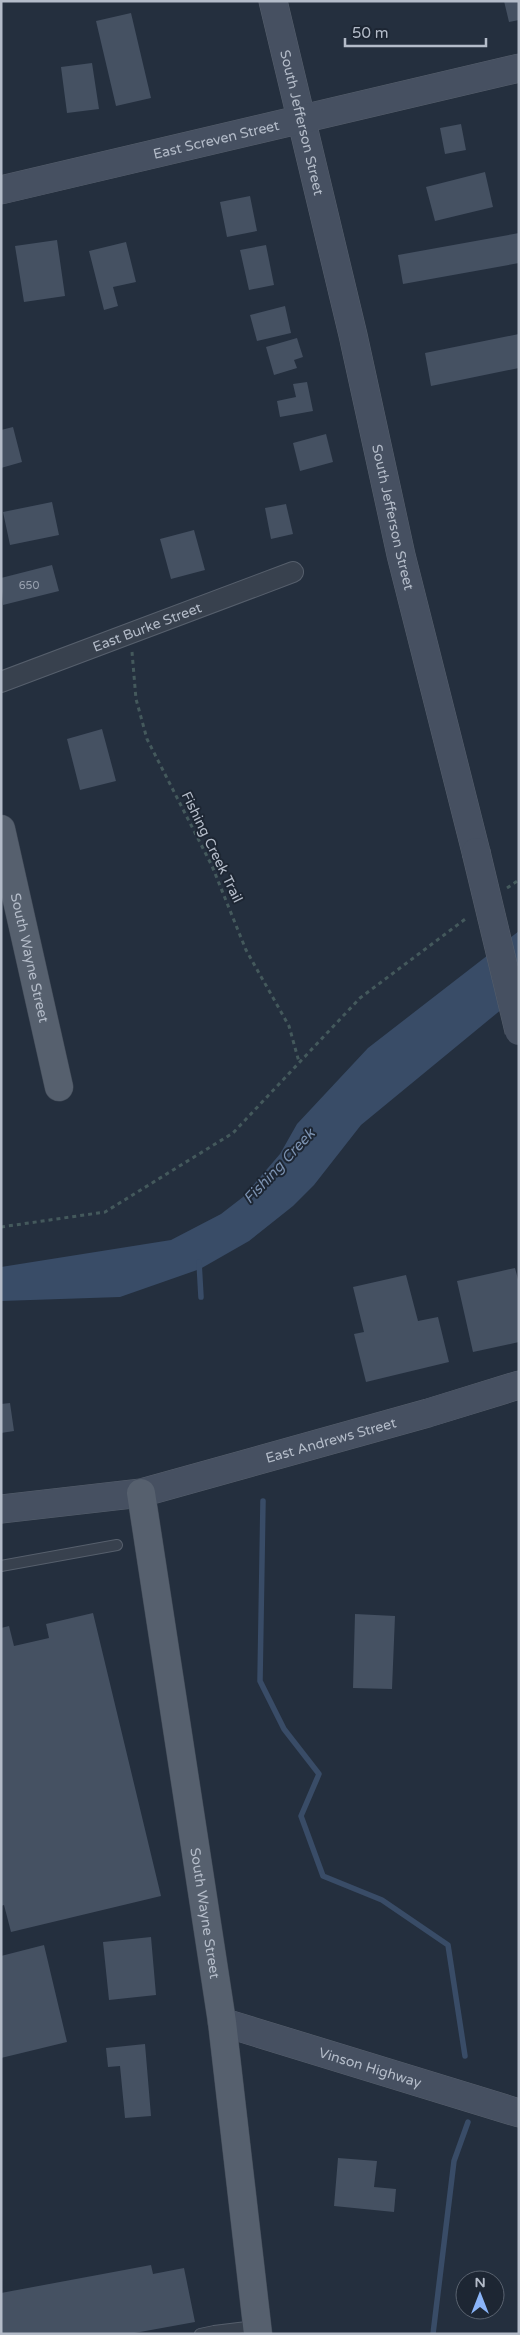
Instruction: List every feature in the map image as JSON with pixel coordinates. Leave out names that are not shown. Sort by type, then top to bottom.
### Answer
[{"type":"main road","name":"South Wayne Street","points":[[1,829],[59,1086]]},
{"type":"main road","name":"South Wayne Street","points":[[141,1493],[222,2022],[258,2330]]},
{"type":"street","name":"South Jefferson Street","points":[[273,1],[352,335],[401,556],[519,1031]]},
{"type":"street","name":"East Screven Street","points":[[1,190],[519,68]]},
{"type":"street","name":"East Burke Street","points":[[1,682],[293,572]]},
{"type":"street","name":"East Andrews Street","points":[[1,1509],[141,1493],[419,1416],[519,1385]]},
{"type":"street","name":"Vinson Highway","points":[[222,2022],[519,2113]]},
{"type":"lane","points":[[1,1566],[117,1545]]},
{"type":"lane","points":[[200,2334],[258,2330]]},
{"type":"path","name":"Fishing Creek Trail","points":[[128,634],[135,665],[136,699],[147,738],[212,866],[246,950],[289,1026],[299,1063]]},
{"type":"path","points":[[504,891],[519,880]]},
{"type":"path","points":[[1,1227],[105,1212],[233,1133],[360,998],[474,912]]},
{"type":"water","name":"Fishing Creek","points":[[519,931],[519,995],[361,1125],[314,1185],[293,1206],[249,1241],[200,1269],[120,1297],[1,1301],[1,1267],[171,1240],[221,1214],[243,1197],[280,1154],[297,1124],[368,1048]]},
{"type":"building","points":[[504,1],[519,1],[519,20],[509,22]]},
{"type":"building","points":[[131,13],[151,98],[116,106],[96,21]]},
{"type":"building","points":[[92,63],[99,109],[67,113],[61,67]]},
{"type":"building","points":[[461,124],[466,150],[445,154],[440,128]]},
{"type":"building","points":[[485,172],[493,207],[435,221],[426,187]]},
{"type":"building","points":[[250,196],[257,231],[227,237],[220,202]]},
{"type":"building","points":[[519,233],[519,263],[403,284],[398,255]]},
{"type":"building","points":[[57,240],[65,296],[24,302],[15,246]]},
{"type":"building","points":[[126,242],[136,282],[113,287],[118,306],[104,310],[89,251]]},
{"type":"building","points":[[266,245],[274,285],[249,290],[240,250]]},
{"type":"building","points":[[285,306],[291,333],[257,341],[250,315]]},
{"type":"building","points":[[519,334],[519,368],[431,386],[425,353]]},
{"type":"building","points":[[297,338],[303,357],[294,360],[297,368],[274,375],[266,347]]},
{"type":"building","points":[[307,382],[313,411],[280,417],[277,401],[296,397],[293,384]]},
{"type":"building","points":[[13,427],[22,462],[1,468],[1,430]]},
{"type":"building","points":[[326,434],[333,462],[300,471],[293,443]]},
{"type":"building","points":[[52,502],[59,535],[10,545],[3,512]]},
{"type":"building","points":[[286,504],[293,534],[271,539],[265,508]]},
{"type":"building","points":[[194,530],[205,570],[171,579],[160,539]]},
{"type":"building","points":[[52,565],[59,591],[3,605],[1,578]]},
{"type":"building","points":[[102,729],[116,781],[80,790],[67,739]]},
{"type":"building","points":[[515,1268],[519,1283],[519,1342],[473,1352],[457,1281]]},
{"type":"building","points":[[406,1275],[418,1321],[438,1317],[449,1362],[366,1382],[354,1334],[364,1332],[353,1287]]},
{"type":"building","points":[[10,1403],[14,1431],[1,1433],[1,1404]]},
{"type":"building","points":[[93,1613],[161,1896],[11,1932],[4,1905],[1,1906],[1,1628],[9,1626],[14,1646],[49,1638],[46,1624]]},
{"type":"building","points":[[355,1614],[395,1616],[392,1689],[353,1688]]},
{"type":"building","points":[[151,1937],[156,1995],[109,2000],[103,1942]]},
{"type":"building","points":[[44,1945],[67,2042],[1,2058],[1,1956]]},
{"type":"building","points":[[145,2044],[151,2116],[125,2118],[120,2066],[108,2067],[106,2048]]},
{"type":"building","points":[[338,2158],[377,2161],[374,2187],[396,2189],[394,2212],[334,2206]]},
{"type":"building","points":[[151,2265],[153,2274],[184,2268],[195,2322],[129,2334],[1,2334],[1,2293]]},
{"type":"waterway","points":[[199,1262],[201,1297]]},
{"type":"waterway","points":[[263,1501],[260,1681],[284,1729],[319,1774],[301,1816],[323,1876],[382,1900],[448,1945],[465,2056]]},
{"type":"waterway","points":[[433,2334],[454,2161],[468,2122]]}]
